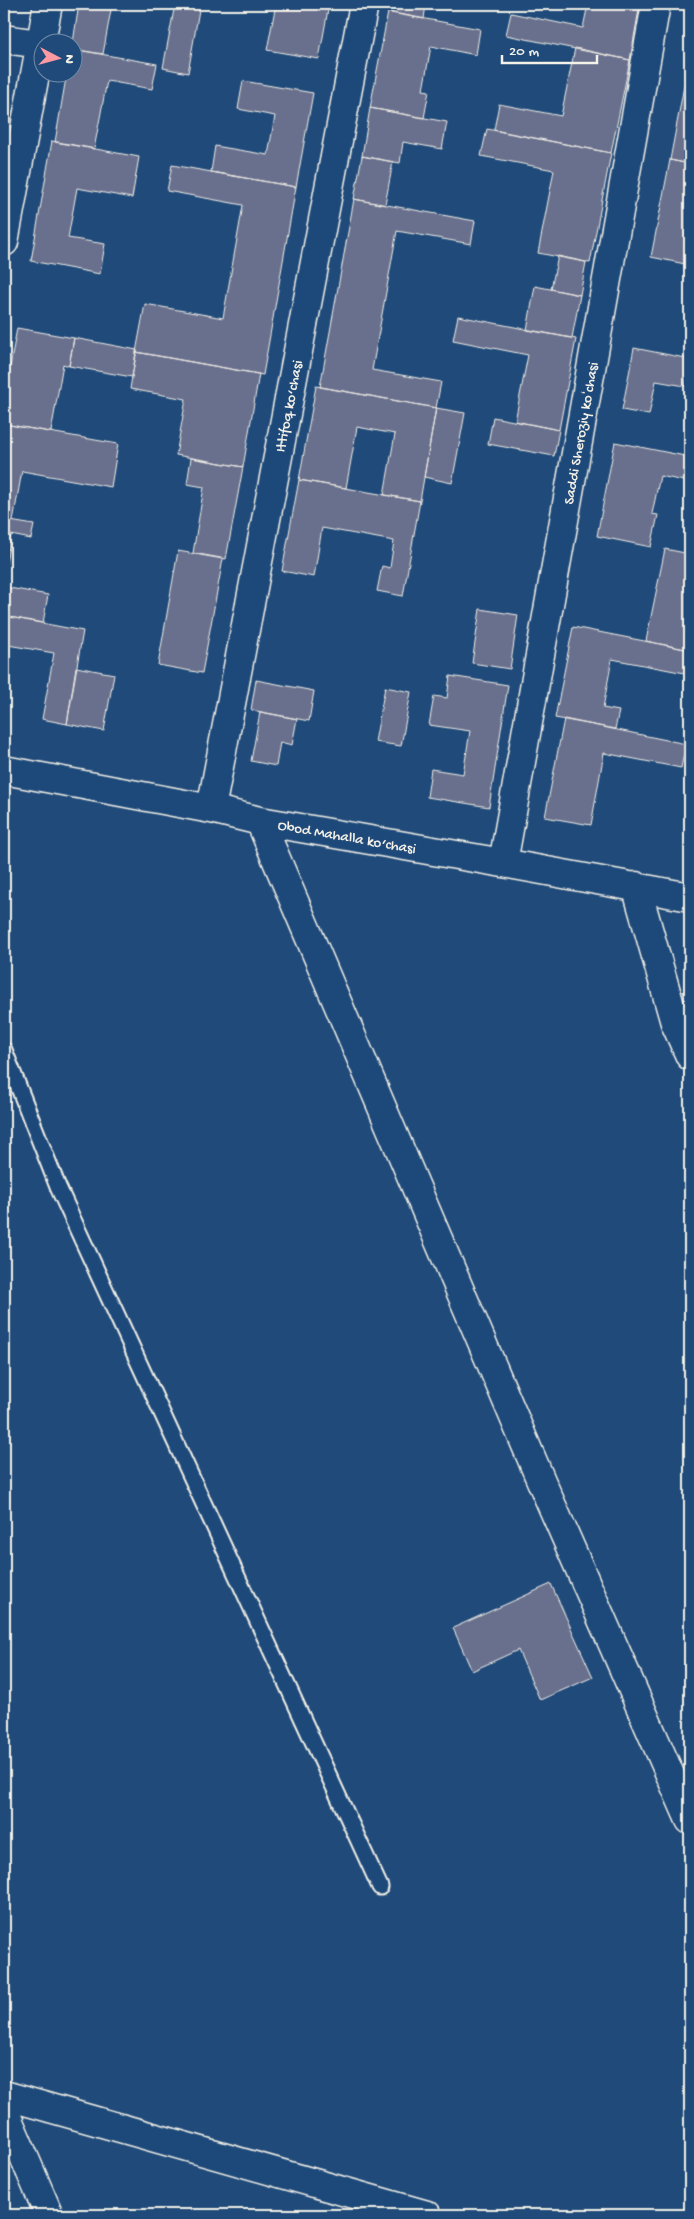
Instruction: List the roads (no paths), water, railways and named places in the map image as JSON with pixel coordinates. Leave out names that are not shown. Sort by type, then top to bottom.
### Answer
[{"type":"street","points":[[42,32],[48,4]]},
{"type":"street","name":"Ittifoq ko‘chasi","points":[[211,809],[364,4]]},
{"type":"street","name":"Saddi Sheroziy koʻchasi","points":[[503,863],[656,4]]},
{"type":"street","points":[[4,39],[32,43]]},
{"type":"street","points":[[4,242],[33,82]]},
{"type":"street","name":"Obod Mahalla ko‘chasi","points":[[4,770],[211,809],[260,821],[690,897]]},
{"type":"street","points":[[260,821],[526,1446],[690,1820]]},
{"type":"street","points":[[636,886],[675,1023],[690,1056]]},
{"type":"street","points":[[4,2095],[427,2215]]},
{"type":"street","points":[[4,2110],[49,2215]]},
{"type":"lane","points":[[4,1050],[58,1187],[380,1886]]}]
